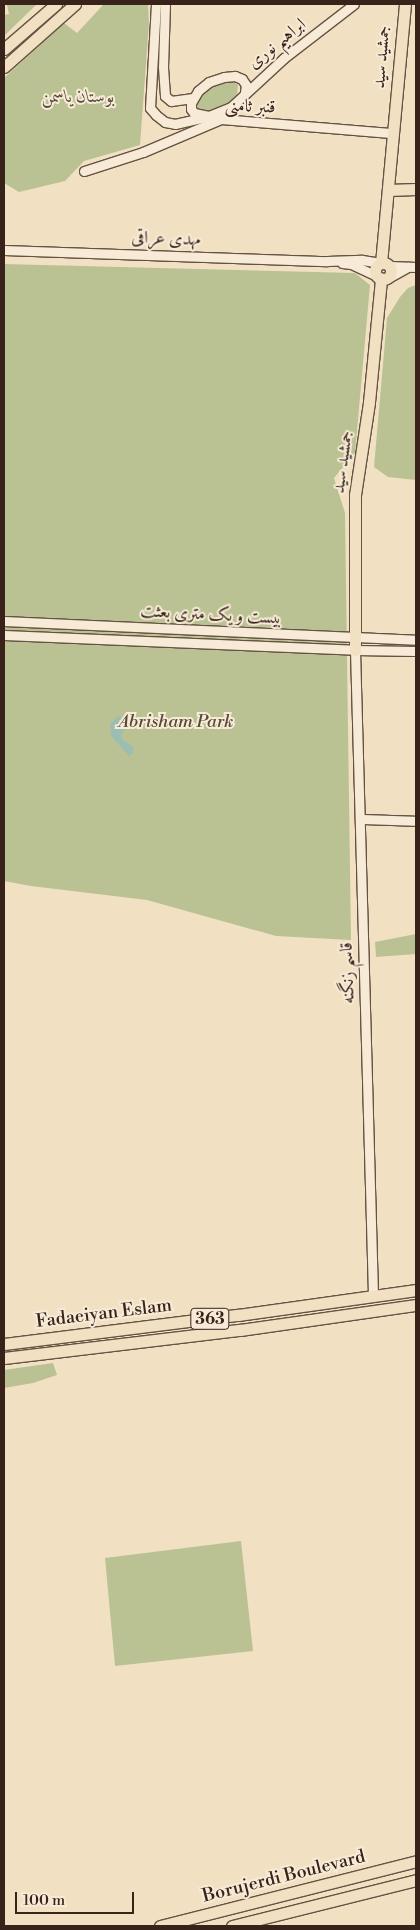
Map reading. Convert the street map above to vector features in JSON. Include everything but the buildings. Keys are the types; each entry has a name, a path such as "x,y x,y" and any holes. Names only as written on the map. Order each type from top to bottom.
{"main road":[{"path":"4,49 56,4"},
{"path":"4,67 75,4"},
{"name":"جمشید سید","path":"355,644 355,496 369,402 382,278 375,269 385,264 388,190 405,4"},
{"path":"388,190 416,189"},
{"name":"Fadaeiyan Eslam","path":"4,1344 238,1315 416,1290"},
{"name":"Fadaeiyan Eslam","path":"4,1358 240,1330 416,1305"},
{"name":"Borujerdi Boulevard","path":"160,1926 416,1861"},
{"name":"Borujerdi Boulevard","path":"232,1926 416,1880"}],"street":[{"name":"ابراهیم نوری","path":"156,4 150,108 165,122 175,124 208,116 231,107 245,92 284,58 354,4"},
{"path":"165,4 165,96 171,101 193,98"},
{"path":"208,116 194,113 191,102 209,82 235,76 242,79 246,85 245,92"},
{"name":"قنبر ثامنی","path":"84,171 143,152 221,119 393,133"},
{"name":"مهدی عراقی","path":"4,250 327,261"},
{"path":"327,261 362,260 412,267"},
{"path":"327,261 351,264 382,278 412,267"},
{"name":"بیست و یک متری بعثت","path":"4,621 355,644 416,651"},
{"name":"بیست و یک متری بعثت","path":"4,635 355,644 416,640"},
{"name":"قاسم زنگنه","path":"355,644 373,1296"},
{"path":"360,819 416,821"}],"green space":[{"path":"37,4 4,36 4,15 9,14 7,5"},
{"name":"بوستان یاسمن","path":"104,4 148,4 149,23 140,145 84,161 65,181 19,192 4,183 4,78 64,23 77,33"},
{"path":"231,80 238,85 237,94 234,98 223,107 207,112 197,110 195,106 196,99 202,92 215,83"},
{"name":"Abrisham Park","path":"4,264 355,273 370,285 355,453 334,478 345,513 351,940 276,936 147,900 4,881"},
{"path":"416,285 416,480 388,477 374,467 387,318 400,297 408,288"},
{"path":"416,934 416,954 376,957 375,942"},
{"path":"53,1363 57,1375 33,1383 4,1388 4,1370"},
{"path":"241,1541 253,1651 115,1666 105,1558"}],"water":[{"path":"118,716 128,721 128,726 121,735 122,739 133,747 133,753 129,756 111,736 110,725"}]}
